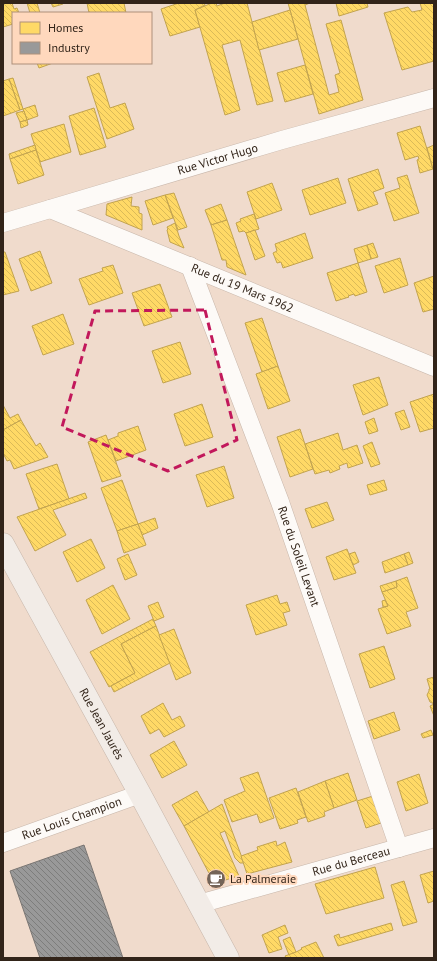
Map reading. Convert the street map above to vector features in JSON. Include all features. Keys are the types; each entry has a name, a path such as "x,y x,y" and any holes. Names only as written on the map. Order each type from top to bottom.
{"street":[{"name":"Rue Victor Hugo","path":"3,223 282,140 434,98"},
{"name":"Rue du 19 Mars 1962","path":"50,209 434,367"},
{"name":"Rue du Soleil Levant","path":"190,266 280,502 399,848"},
{"name":"Rue Jean Jaurès","path":"3,544 228,958"},
{"name":"Rue Louis Champion","path":"3,843 140,794"},
{"name":"Rue du Berceau","path":"198,904 434,838"}],"highlighted area":[{"path":"205,310 237,440 168,471 62,427 95,311"}],"building: Homes":[{"path":"3,3 12,3 14,9 17,8 19,12 12,12 12,24 3,27"},
{"path":"27,3 37,3 40,12 30,12"},
{"path":"51,3 62,3 63,4 53,7"},
{"path":"87,3 124,3 126,12 89,12"},
{"path":"179,3 204,3 205,5 195,10 200,27 170,36 161,9"},
{"path":"212,3 216,3 217,6 225,3 247,3 273,101 257,105 240,40 222,45 240,110 225,115 195,10"},
{"path":"288,3 310,3 305,5 329,95 339,92 335,75 340,73 326,24 341,20 363,100 319,114"},
{"path":"336,3 367,3 368,7 339,16"},
{"path":"420,3 434,3 434,61 402,70 384,13 408,7 412,12 422,10"},
{"path":"290,10 298,39 259,50 252,22"},
{"path":"37,64 50,64 39,68"},
{"path":"305,65 313,94 285,102 277,73"},
{"path":"99,73 110,108 125,103 134,129 107,139 87,77"},
{"path":"13,78 23,109 20,110 9,79"},
{"path":"9,79 20,110 3,116 3,81"},
{"path":"35,105 38,116 27,120 23,109"},
{"path":"94,108 106,147 80,155 69,116"},
{"path":"24,111 27,120 20,122 16,113"},
{"path":"27,120 28,125 21,128 20,122"},
{"path":"64,124 71,152 40,162 31,134"},
{"path":"420,126 433,169 420,173 417,160 419,159 418,156 405,160 397,133"},
{"path":"35,145 36,150 10,159 9,154"},
{"path":"434,145 434,168 433,169 427,148"},
{"path":"36,150 44,175 18,184 10,159"},
{"path":"378,169 384,188 373,192 378,204 358,211 348,179"},
{"path":"407,175 419,213 394,221 385,193 400,188 397,178"},
{"path":"338,178 346,203 310,215 302,190"},
{"path":"272,183 282,210 256,219 247,192"},
{"path":"174,193 187,227 178,230 165,195"},
{"path":"165,195 173,218 153,225 145,201"},
{"path":"132,197 131,206 139,207 139,213 142,214 142,230 106,215 107,204"},
{"path":"221,204 227,220 211,225 205,210"},
{"path":"254,214 259,229 246,233 244,231 239,232 236,223 241,221 240,219"},
{"path":"227,220 246,275 227,267 226,260 222,260 211,225"},
{"path":"175,223 184,248 170,242 167,227"},
{"path":"255,230 265,256 255,260 246,233"},
{"path":"305,233 313,258 283,268 281,262 277,263 273,253 277,251 275,244"},
{"path":"373,243 378,257 371,259 367,245"},
{"path":"367,245 371,259 358,263 354,249"},
{"path":"40,251 52,283 31,291 19,259"},
{"path":"3,252 5,252 19,291 3,295"},
{"path":"400,258 408,285 384,293 375,266"},
{"path":"358,263 367,292 355,296 354,294 336,301 327,273"},
{"path":"113,265 123,293 89,305 79,279 103,271 102,268"},
{"path":"434,276 434,309 423,312 414,283"},
{"path":"160,284 172,317 144,326 132,293"},
{"path":"63,314 74,344 43,355 32,326"},
{"path":"262,318 278,366 262,372 245,323"},
{"path":"180,342 191,374 163,383 152,351"},
{"path":"278,366 290,401 268,409 256,374"},
{"path":"379,377 388,405 363,415 353,385"},
{"path":"434,394 434,428 420,432 410,402"},
{"path":"202,404 213,437 185,446 174,414"},
{"path":"3,405 10,418 18,414 21,420 3,430"},
{"path":"404,410 410,427 401,430 395,413"},
{"path":"374,418 378,431 369,434 365,422"},
{"path":"21,420 36,446 40,443 48,457 14,469 10,460 7,461 3,453 3,430"},
{"path":"138,426 146,450 116,461 108,440 118,436 118,433"},
{"path":"300,429 313,469 290,477 277,437"},
{"path":"338,433 343,450 357,445 363,463 348,468 347,463 339,466 340,469 330,473 329,470 315,474 305,444"},
{"path":"106,435 121,476 102,482 88,442"},
{"path":"372,442 380,464 371,467 363,446"},
{"path":"57,464 69,499 39,509 26,474"},
{"path":"224,466 234,498 207,507 196,475"},
{"path":"122,480 138,524 117,531 101,488"},
{"path":"384,480 387,490 370,495 367,485"},
{"path":"85,493 87,498 53,510 66,535 35,551 17,517"},
{"path":"327,502 334,520 312,528 305,509"},
{"path":"155,518 158,528 142,535 138,524"},
{"path":"138,524 146,545 124,553 117,531"},
{"path":"91,539 105,568 77,582 63,552"},
{"path":"347,549 356,573 334,580 326,557"},
{"path":"355,552 359,562 353,565 349,554"},
{"path":"409,552 413,563 408,565 404,554"},
{"path":"128,554 137,575 125,580 117,559"},
{"path":"404,554 408,565 385,573 382,562"},
{"path":"407,577 418,608 406,612 411,626 387,634 378,609 388,606 382,592 397,587 396,581"},
{"path":"396,581 397,587 382,592 380,586"},
{"path":"113,585 130,619 102,634 86,600"},
{"path":"277,595 280,604 287,602 290,611 283,613 287,625 256,635 246,605"},
{"path":"385,600 388,606 383,607 382,601"},
{"path":"158,602 164,617 154,621 148,606"},
{"path":"153,619 156,626 121,644 135,673 109,687 90,652"},
{"path":"156,626 170,663 114,692 111,686 135,673 121,644"},
{"path":"174,629 191,673 176,680 159,635"},
{"path":"384,646 395,679 370,688 359,654"},
{"path":"434,677 434,704 430,702 427,695 430,689 427,679"},
{"path":"163,703 172,720 180,716 185,726 164,737 159,729 150,734 141,716"},
{"path":"434,704 434,716 430,706"},
{"path":"394,712 400,730 374,739 368,721"},
{"path":"431,730 433,735 423,738 421,734"},
{"path":"174,741 187,765 162,778 150,755"},
{"path":"258,772 274,818 260,823 257,814 232,822 224,800 245,791 240,778"},
{"path":"348,773 357,800 334,808 325,781"},
{"path":"419,774 428,803 406,811 397,782"},
{"path":"325,781 334,808 324,812 325,816 308,822 298,792"},
{"path":"296,788 306,817 297,820 298,823 280,829 269,798"},
{"path":"197,791 209,812 184,826 172,805"},
{"path":"373,796 381,823 366,828 357,801"},
{"path":"222,804 244,863 240,863 235,858 225,831 220,833 239,876 222,881 211,877 184,826"},
{"path":"276,841 277,846 285,842 292,862 247,874 241,856 258,850 257,847"},
{"path":"375,867 384,898 326,914 315,884"},
{"path":"434,871 434,901 428,903 420,875"},
{"path":"404,881 417,922 403,926 391,885"},
{"path":"391,923 393,930 338,946 334,936 339,934 340,938"},
{"path":"285,925 288,933 278,937 282,949 269,953 262,935"},
{"path":"290,937 296,952 289,955 283,940"},
{"path":"316,942 324,958 286,958 285,956 296,952 302,949 301,948"}],"building: Industry":[{"path":"84,845 123,958 40,958 10,871"}],"place":[{"name":"La Palmeraie","path":"216,879"}]}
